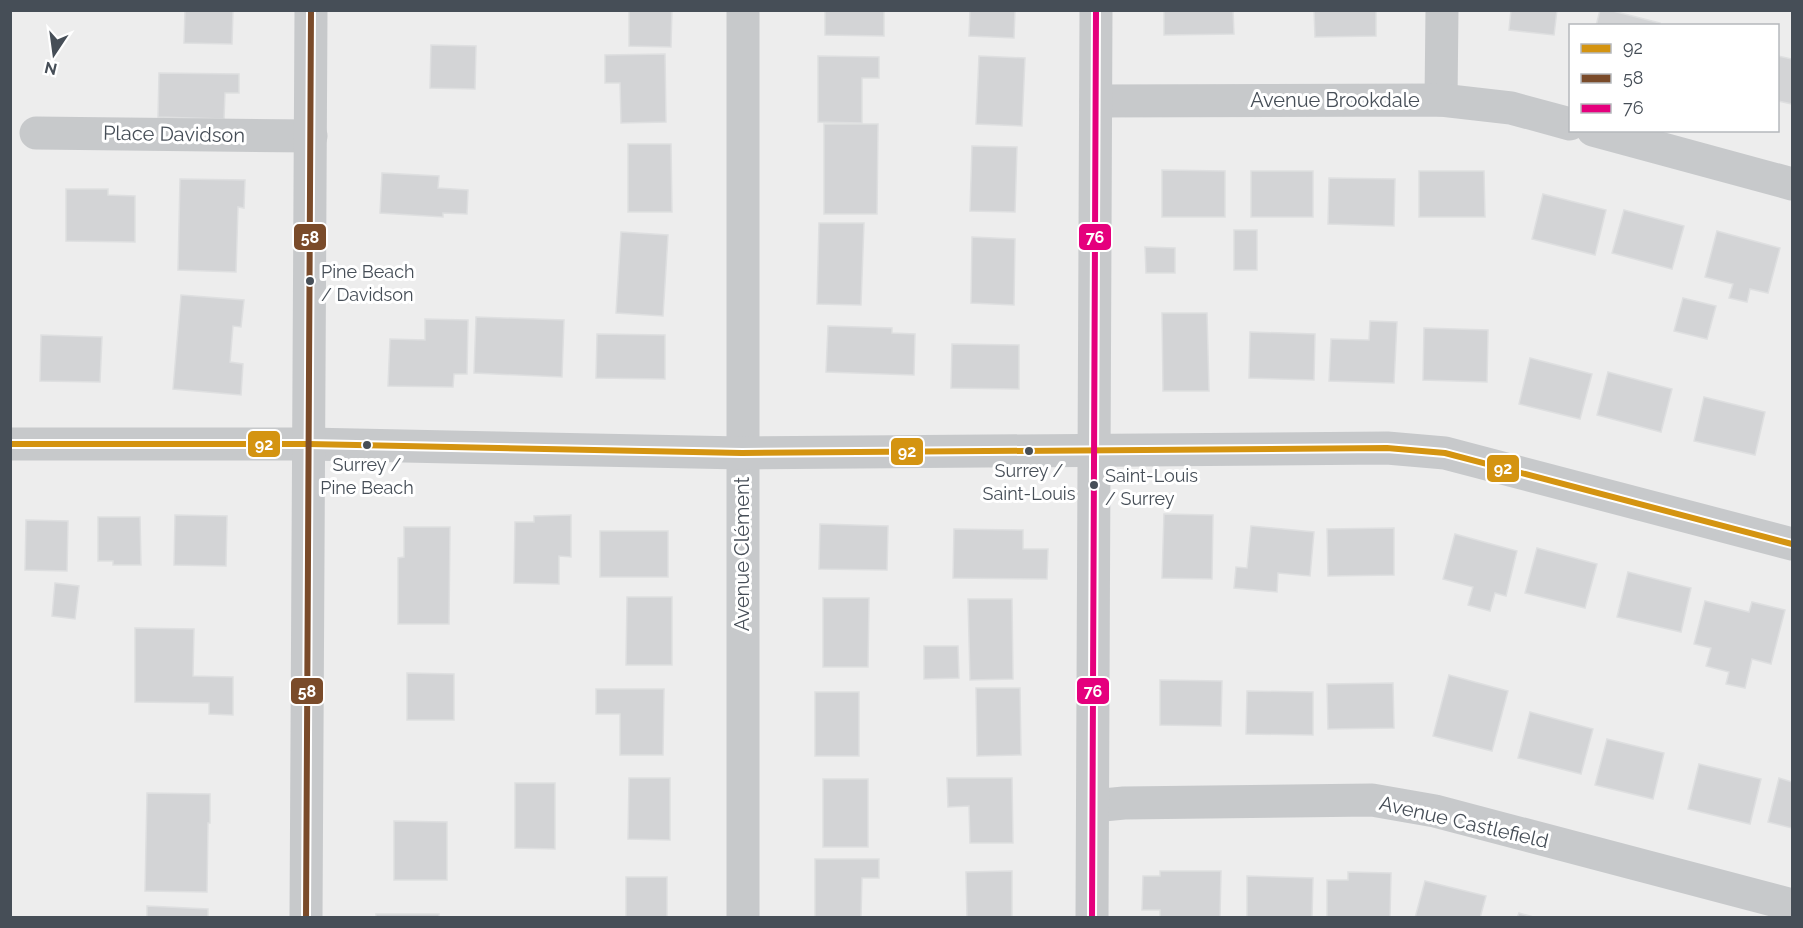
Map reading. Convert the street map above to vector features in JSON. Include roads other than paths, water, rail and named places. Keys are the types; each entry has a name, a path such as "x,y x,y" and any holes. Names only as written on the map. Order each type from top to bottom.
{"street":[{"path":"306,918 311,10"},
{"name":"Avenue Clément","path":"743,10 743,918"},
{"path":"1092,918 1096,10"},
{"path":"1441,100 1442,10"},
{"name":"Avenue Brookdale","path":"1096,101 1441,100 1511,108 1569,124"},
{"path":"1600,132 1792,184"},
{"name":"Place Davidson","path":"36,133 311,136"},
{"path":"10,444 309,444 742,453 1387,448 1445,453 1792,544"},
{"name":"Avenue Castlefield","path":"1093,806 1124,803 1372,800 1435,811 1792,905"}],"place":[{"name":"Pine Beach / Davidson","path":"310,281"},
{"name":"Surrey / Pine Beach","path":"367,445"},
{"name":"Surrey / Saint-Louis","path":"1029,451"},
{"name":"Saint-Louis / Surrey","path":"1094,485"}]}
